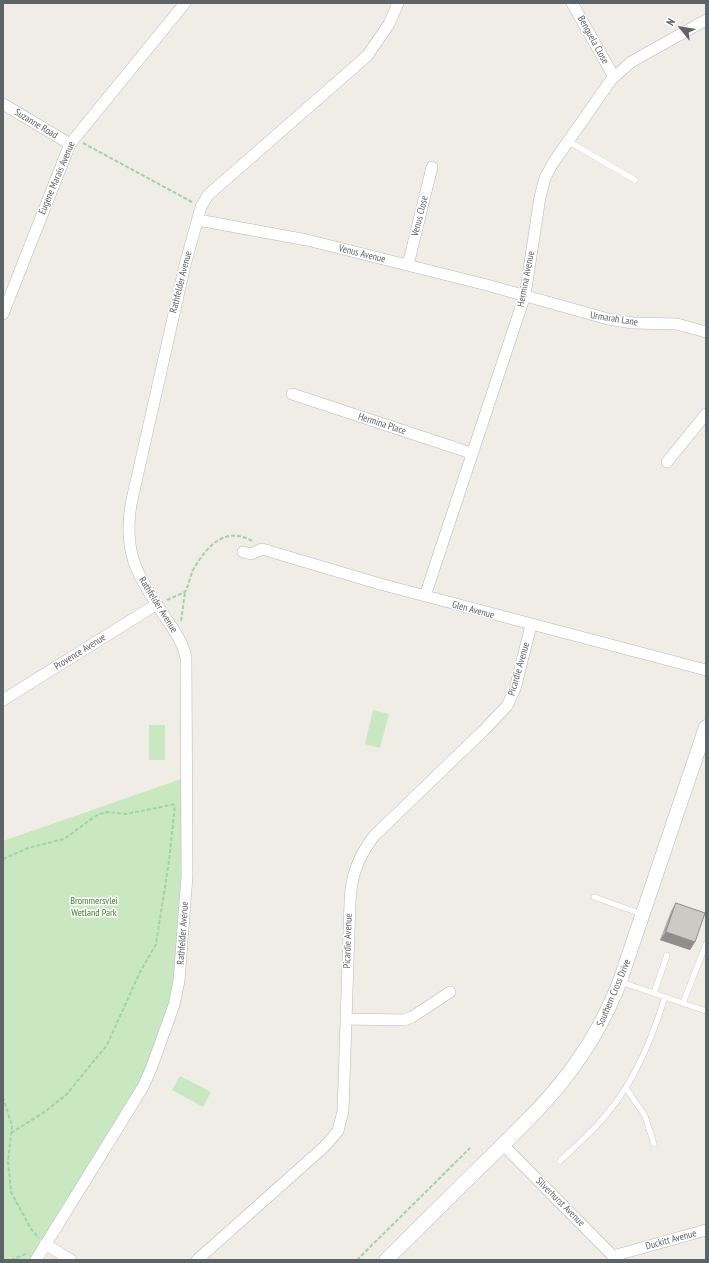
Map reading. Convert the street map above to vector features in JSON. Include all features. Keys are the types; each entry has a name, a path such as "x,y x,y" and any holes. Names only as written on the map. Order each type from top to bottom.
{"street":[{"name":"Eugene Marais Avenue","path":"3,314 72,141 184,3"},
{"name":"Rathfelder Avenue","path":"36,1260 143,1087 151,1069 177,994 182,960 186,882 186,658 177,635 157,604 132,558 129,539 129,517 174,311 198,220 202,208 213,190 367,56 389,24 398,3"},
{"name":"Benguela Close","path":"572,3 614,77"},
{"name":"Hermina Avenue","path":"425,596 524,295 540,196 545,178 568,141 614,77 631,62 706,20"},
{"name":"Suzanne Road","path":"3,104 72,141"},
{"name":"Venus Close","path":"408,265 432,166"},
{"name":"Venus Avenue","path":"198,220 307,240 524,295"},
{"name":"Urmarah Lane","path":"524,295 585,314 608,319 633,323 677,324 706,332"},
{"name":"Hermina Place","path":"292,394 471,453"},
{"path":"667,462 706,414"},
{"name":"Glen Avenue","path":"243,552 252,554 260,549 531,626 600,641 706,670"},
{"name":"Provence Avenue","path":"3,700 157,604"},
{"name":"Picardie Avenue","path":"197,1260 336,1135 341,1123 343,1111 350,895 356,864 374,836 507,706 516,689 531,626"},
{"name":"Southern Cross Drive","path":"386,1260 553,1094 579,1061 598,1031 620,981 706,726"},
{"path":"346,1019 404,1020 412,1017 450,992"},
{"name":"Silverhurst Avenue","path":"503,1145 613,1258"},
{"name":"Duckitt Avenue","path":"613,1258 706,1230"},
{"path":"45,1244 71,1260"}],"lane":[{"path":"568,141 635,180"},
{"path":"594,897 643,914"},
{"path":"683,1002 706,944"},
{"path":"654,992 667,955"},
{"path":"620,981 706,1011"},
{"path":"560,1161 606,1115 626,1088 646,1047 665,997"},
{"path":"626,1088 645,1116 654,1144"}],"path":[{"path":"72,141 202,208"},
{"path":"177,635 185,592 193,570 208,548 221,538 235,535 246,537 255,542 260,549"},
{"path":"157,604 185,592"},
{"path":"3,859 28,848 64,839 97,815 107,812 126,814 187,801"},
{"path":"11,1133 46,1111 66,1095 107,1045 139,974 156,944 176,804"},
{"path":"3,1097 12,1126 8,1162 11,1192 31,1229 45,1244"},
{"path":"357,1260 470,1148"}],"green space":[{"path":"373,710 389,714 380,748 365,744"},
{"path":"149,725 165,725 165,760 149,760"},
{"name":"Brommersvlei Wetland Park","path":"187,777 181,960 151,1069 36,1260 3,1260 3,841"},
{"path":"180,1076 211,1092 203,1107 172,1090"}],"building":[{"path":"676,903 705,913 695,942 666,932"}]}
